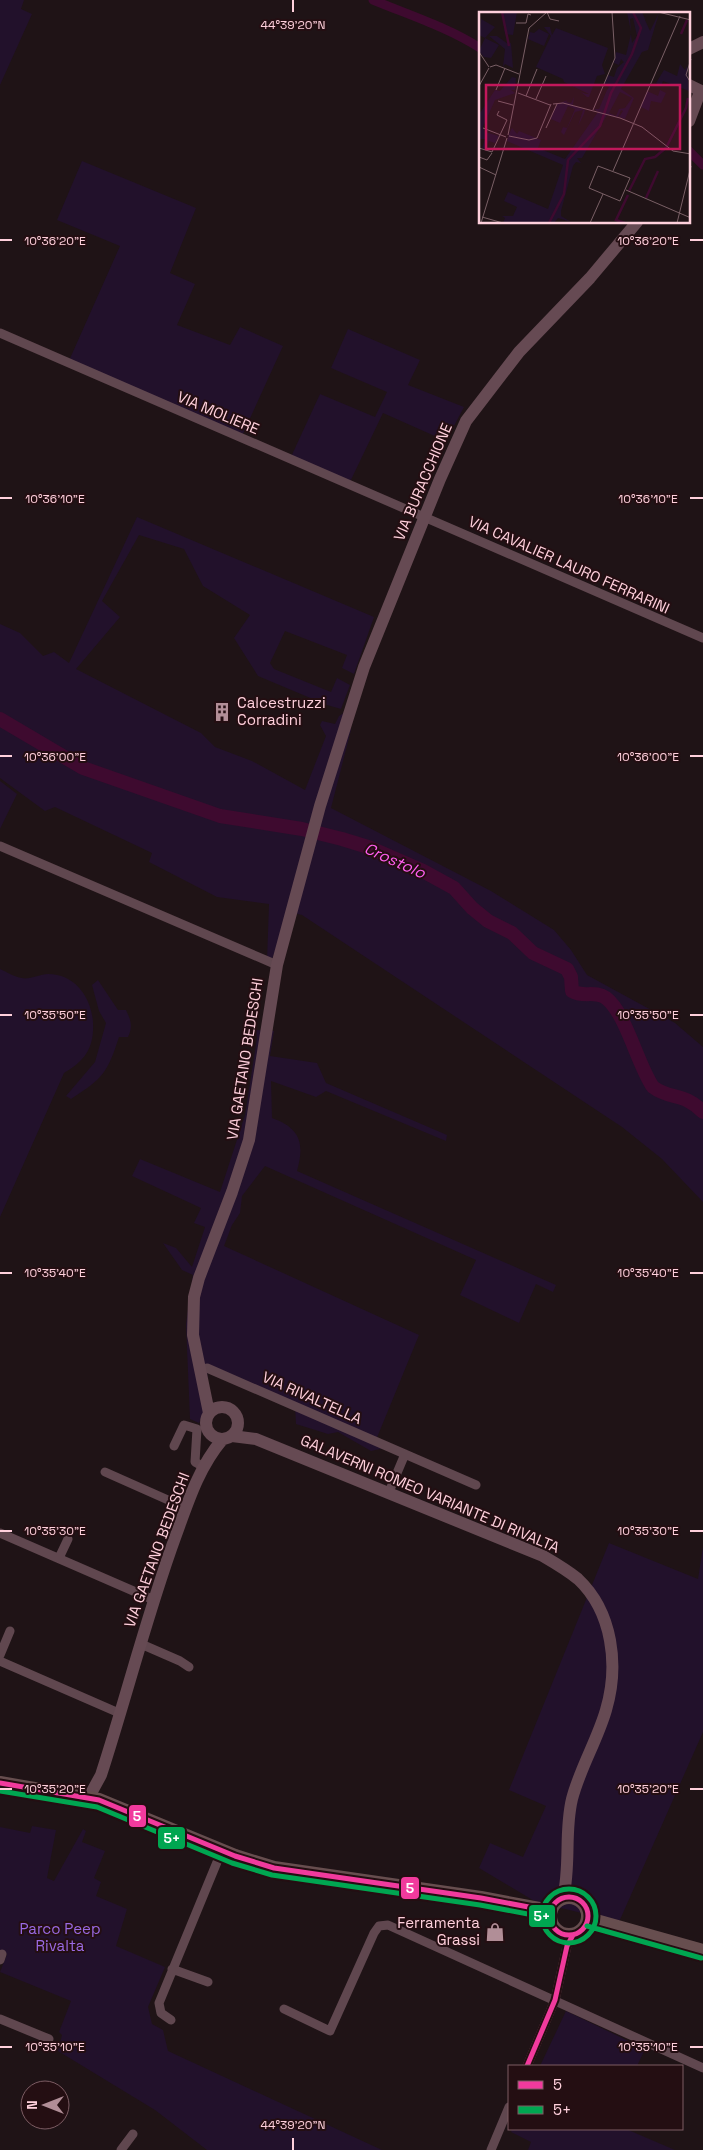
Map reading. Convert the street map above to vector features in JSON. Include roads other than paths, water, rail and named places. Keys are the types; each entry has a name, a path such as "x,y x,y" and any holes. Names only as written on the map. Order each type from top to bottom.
{"main road":[{"path":"690,48 703,42"},
{"path":"690,116 697,89"},
{"name":"VIA BURACCHIONE","path":"322,803 364,667 456,440 480,401 519,352 590,278 635,224"},
{"name":"VIA GAETANO BEDESCHI","path":"209,1413 204,1372 193,1335 194,1297 203,1264 232,1192 249,1140 276,965 322,803"},
{"name":"VIA GAETANO BEDESCHI","path":"204,1372 225,1408"},
{"path":"225,1408 234,1412 238,1422 236,1431 227,1438 203,1431 209,1413 214,1409 225,1408"},
{"name":"GALAVERNI ROMEO VARIANTE DI RIVALTA","path":"238,1422 256,1440"},
{"name":"VIA GAETANO BEDESCHI","path":"203,1431 205,1465"},
{"name":"VIA GAETANO BEDESCHI","path":"89,1797 101,1775 154,1600 186,1508 205,1465 227,1438"},
{"name":"GALAVERNI ROMEO VARIANTE DI RIVALTA","path":"227,1438 256,1440 389,1492 543,1556 579,1580 602,1614 613,1656 610,1695 606,1712 572,1799 567,1844 569,1897"},
{"path":"0,1783 89,1797 259,1864 287,1871 481,1898 550,1911"},
{"path":"569,1897 586,1906 589,1919 583,1930 568,1939 558,1932 551,1923 550,1911 557,1901 569,1897"},
{"path":"589,1919 703,1951"}],"street":[{"name":"VIA MOLIERE","path":"0,333 425,517"},
{"name":"VIA CAVALIER LAURO FERRARINI","path":"425,517 703,638"},
{"path":"0,846 276,965"},
{"name":"VIA RIVALTELLA","path":"204,1372 476,1485"},
{"path":"174,1446 184,1425 203,1431"},
{"path":"389,1492 405,1454"},
{"path":"105,1472 186,1508"},
{"path":"0,1533 154,1600"},
{"path":"59,1558 68,1539"},
{"path":"0,1655 10,1631"},
{"name":"VIA GAETANO BEDESCHI","path":"141,1644 180,1661 189,1667"},
{"path":"0,1661 120,1713"},
{"path":"171,2020 161,2013 158,2007 222,1850"},
{"path":"284,2009 330,2031 374,1932 379,1926 385,1924 703,2068"},
{"path":"527,2065 556,2000 568,1939"},
{"path":"172,1969 208,1982"},
{"path":"0,2019 50,2039"},
{"path":"491,2150 508,2109"},
{"path":"121,2150 133,2134"}],"waterway":[{"path":"373,0 441,28 479,47"},
{"path":"690,152 703,165"},
{"name":"Crostolo","path":"0,719 83,768 220,816 302,829 368,847 423,871 454,888 472,908 488,921 512,933 533,953 567,969 571,977 572,991 606,998 620,1015 647,1078 653,1087 665,1094 690,1101 703,1112"}],"place":[{"name":"Calcestruzzi Corradini","path":"222,712"},
{"name":"Ferramenta Grassi","path":"495,1932"}],"park label":[{"name":"Parco Peep Rivalta","path":"60,1938"}]}
